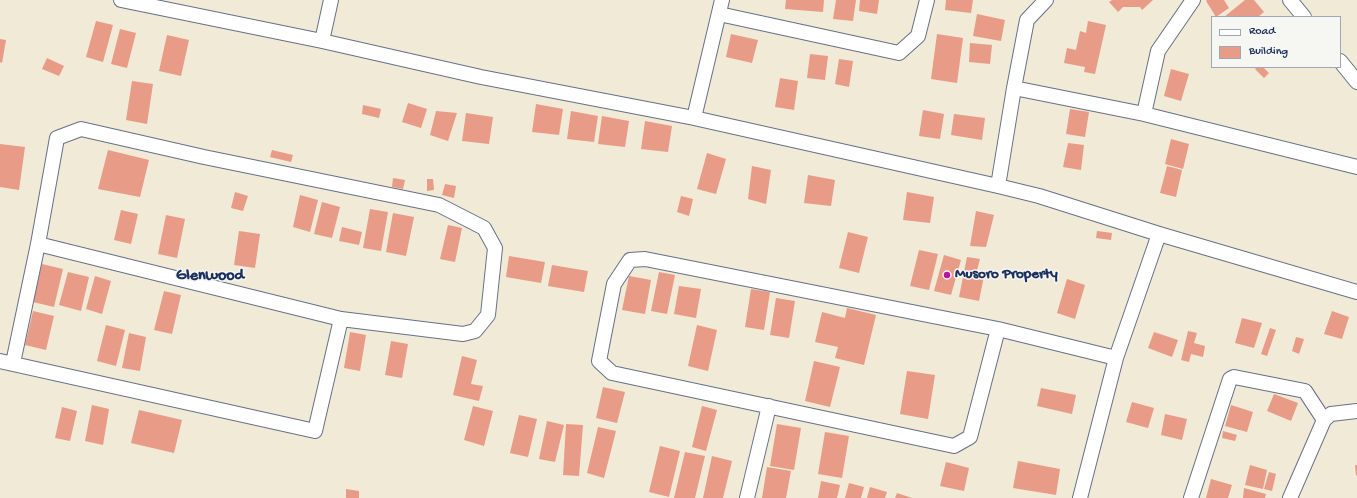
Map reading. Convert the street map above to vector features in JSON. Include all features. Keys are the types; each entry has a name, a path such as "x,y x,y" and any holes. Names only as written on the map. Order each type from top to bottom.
{"street":[{"path":"121,0 322,41 481,77 694,118 998,186 1039,196 1159,234 1357,292"},
{"path":"322,41 331,0"},
{"path":"694,118 722,0"},
{"path":"718,14 899,53 918,36 927,0"},
{"path":"998,186 1027,20 1046,0"},
{"path":"1144,114 1158,50 1193,0"},
{"path":"1290,0 1303,16"},
{"path":"1341,62 1357,82"},
{"path":"1014,88 1144,114 1357,167"},
{"path":"38,244 341,319 464,334 476,331 488,315 495,248 484,228 439,205 204,157 81,129 57,138 38,244 7,362 315,431 341,319"},
{"path":"1080,498 1116,358 1159,234"},
{"path":"998,329 970,437 954,446 612,373 599,361 614,284 630,260 645,259 998,329 1116,358"},
{"path":"1192,498 1230,379 1234,377 1305,391 1324,420"},
{"path":"747,498 770,406"},
{"path":"1290,498 1324,420 1331,414 1357,411"}],"building":[{"path":"786,0 824,0 823,12 785,9"},
{"path":"836,0 856,0 853,21 833,19"},
{"path":"860,0 879,0 877,14 859,11"},
{"path":"946,0 973,0 971,13 945,10"},
{"path":"1112,0 1153,0 1142,10 1140,7 1123,7 1118,12 1109,2"},
{"path":"1224,0 1229,8 1215,16 1206,1"},
{"path":"1245,0 1254,0 1264,12 1259,16 1225,16"},
{"path":"977,14 1005,20 1001,41 973,36"},
{"path":"96,21 113,25 103,62 86,57"},
{"path":"1088,21 1106,25 1095,74 1084,72 1085,67 1064,63 1067,48 1076,50 1080,31 1086,33"},
{"path":"120,29 136,33 127,68 111,64"},
{"path":"731,34 758,40 752,63 726,57"},
{"path":"937,34 963,38 957,83 931,79"},
{"path":"167,35 189,40 181,76 159,71"},
{"path":"0,39 6,40 2,63 0,62"},
{"path":"970,43 992,45 990,64 969,62"},
{"path":"810,54 828,56 825,80 807,78"},
{"path":"47,58 64,66 59,76 42,69"},
{"path":"839,59 853,61 849,87 835,84"},
{"path":"1264,68 1269,73 1264,78 1255,69"},
{"path":"1171,69 1189,74 1181,101 1164,96"},
{"path":"780,78 798,81 794,110 775,107"},
{"path":"132,81 153,84 147,124 126,120"},
{"path":"408,103 427,109 421,128 402,122"},
{"path":"536,104 563,109 559,135 532,132"},
{"path":"363,105 381,109 379,118 362,114"},
{"path":"1070,109 1089,112 1085,137 1066,134"},
{"path":"923,110 944,114 940,139 919,136"},
{"path":"436,111 457,113 448,141 430,135"},
{"path":"571,111 598,116 594,142 567,139"},
{"path":"466,113 493,117 489,144 462,141"},
{"path":"954,114 985,118 982,140 951,135"},
{"path":"602,116 629,121 625,147 598,144"},
{"path":"645,121 672,126 668,152 641,149"},
{"path":"1171,139 1189,144 1183,169 1165,164"},
{"path":"1068,143 1084,145 1081,170 1063,167"},
{"path":"0,144 25,147 19,190 0,187"},
{"path":"108,150 149,160 140,197 98,189"},
{"path":"272,150 293,155 291,162 270,157"},
{"path":"707,153 726,159 716,194 697,189"},
{"path":"752,166 771,170 766,204 748,199"},
{"path":"1167,166 1182,170 1176,197 1160,193"},
{"path":"808,175 835,180 831,206 804,203"},
{"path":"393,178 405,180 403,189 392,187"},
{"path":"427,179 433,179 434,190 427,191"},
{"path":"445,184 456,186 454,198 442,195"},
{"path":"235,192 248,196 243,211 231,208"},
{"path":"907,192 934,197 930,223 903,220"},
{"path":"300,195 318,200 310,232 293,227"},
{"path":"681,196 693,199 689,216 677,212"},
{"path":"322,202 340,207 332,238 314,234"},
{"path":"370,209 388,212 381,251 363,248"},
{"path":"121,210 138,214 131,244 114,240"},
{"path":"976,211 994,215 986,247 970,246"},
{"path":"393,213 414,217 406,256 386,252"},
{"path":"166,215 185,219 177,258 158,254"},
{"path":"448,225 462,228 455,262 440,259"},
{"path":"342,227 362,232 359,245 339,241"},
{"path":"239,231 260,234 255,268 234,265"},
{"path":"1097,231 1112,233 1111,240 1096,238"},
{"path":"848,232 868,237 859,273 839,268"},
{"path":"919,250 938,254 929,290 910,286"},
{"name":"Musoro Property","path":"944,255 961,260 951,295 934,291"},
{"path":"509,256 545,262 541,283 506,277"},
{"path":"967,257 980,259 976,274 984,276 979,301 959,297"},
{"path":"42,264 63,269 54,307 33,302"},
{"path":"552,265 588,271 584,292 548,286"},
{"path":"68,272 89,277 81,311 59,305"},
{"path":"659,272 675,275 667,314 651,311"},
{"path":"95,276 111,281 102,314 86,309"},
{"path":"629,276 651,280 645,314 622,310"},
{"path":"1067,279 1085,285 1075,319 1057,313"},
{"path":"679,286 701,289 696,318 674,314"},
{"path":"751,289 770,292 764,330 745,327"},
{"path":"164,291 181,295 172,334 154,330"},
{"path":"776,298 795,301 789,338 770,335"},
{"path":"847,308 876,315 864,365 835,358 838,347 815,342 822,312 845,318"},
{"path":"33,311 54,316 46,350 25,345"},
{"path":"1332,311 1349,317 1342,339 1324,334"},
{"path":"1242,318 1262,323 1254,348 1235,343"},
{"path":"106,325 125,330 116,366 97,361"},
{"path":"697,325 717,330 708,371 688,366"},
{"path":"1270,328 1276,330 1267,356 1261,354"},
{"path":"1188,331 1197,333 1194,343 1205,346 1203,357 1191,354 1189,362 1181,360"},
{"path":"350,332 366,335 360,371 344,368"},
{"path":"1154,332 1178,340 1172,357 1148,348"},
{"path":"129,333 146,337 140,371 122,368"},
{"path":"1296,337 1304,339 1299,354 1292,351"},
{"path":"391,341 408,344 402,378 385,375"},
{"path":"462,356 477,360 471,384 483,386 479,401 453,395"},
{"path":"814,361 840,367 830,407 805,401"},
{"path":"907,371 935,375 928,419 900,414"},
{"path":"603,387 625,392 617,423 596,418"},
{"path":"1041,388 1076,395 1072,414 1037,406"},
{"path":"1274,394 1298,403 1291,421 1267,411"},
{"path":"1132,402 1154,408 1148,428 1126,422"},
{"path":"92,405 109,409 103,445 85,441"},
{"path":"1231,405 1253,412 1247,432 1225,426"},
{"path":"473,406 493,411 484,446 464,440"},
{"path":"702,406 717,410 706,451 692,447"},
{"path":"62,407 77,411 70,441 55,438"},
{"path":"139,410 182,420 174,453 131,443"},
{"path":"1165,414 1187,419 1182,440 1161,435"},
{"path":"519,415 537,419 528,457 510,453"},
{"path":"547,421 564,425 555,462 539,459"},
{"path":"566,424 583,425 579,476 563,475"},
{"path":"777,424 801,428 794,470 770,466"},
{"path":"598,427 616,431 604,478 587,473"},
{"path":"1223,431 1237,435 1235,441 1222,438"},
{"path":"825,432 849,436 842,478 818,474"},
{"path":"660,446 680,451 669,497 649,492"},
{"path":"685,452 705,456 695,498 674,498"},
{"path":"712,456 732,461 723,498 703,498"},
{"path":"1018,461 1060,469 1056,495 1013,488"},
{"path":"946,462 969,468 964,491 940,486"},
{"path":"1250,465 1267,470 1263,489 1245,485"},
{"path":"1355,465 1357,465 1356,476"},
{"path":"767,467 791,471 786,498 762,498"},
{"path":"1269,472 1276,474 1272,491 1264,489"},
{"path":"1211,479 1232,485 1228,498 1206,498"},
{"path":"821,481 840,485 837,498 818,498"},
{"path":"849,483 864,487 861,498 845,498"},
{"path":"870,487 887,492 885,498 867,498"},
{"path":"1244,488 1266,494 1265,498 1243,498"},
{"path":"346,489 359,491 359,498 346,498"},
{"path":"897,493 912,498 895,498"}],"place":[{"name":"Musoro Property","path":"947,275"}],"district":[{"name":"Glenwood","path":"210,277"}]}
